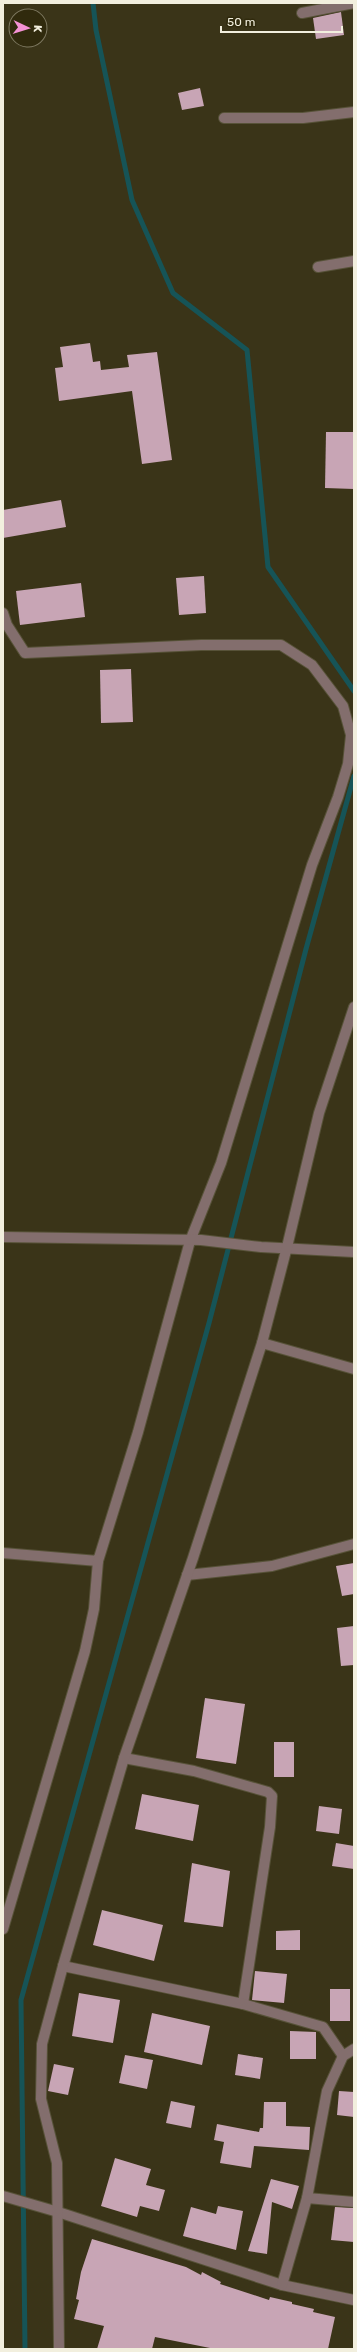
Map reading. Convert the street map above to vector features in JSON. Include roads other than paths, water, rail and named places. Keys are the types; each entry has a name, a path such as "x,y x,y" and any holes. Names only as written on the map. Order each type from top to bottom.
{"street":[{"path":"302,13 354,3"},
{"path":"224,118 303,118 354,112"},
{"path":"318,267 354,261"},
{"path":"3,613 7,625 25,653 201,645 281,645 312,666 342,706 351,735 348,764 338,797 312,865 221,1163 190,1241 138,1432 98,1561 94,1609 85,1651 3,1929"},
{"path":"59,2349 57,2163 41,2099 42,2044 62,1966 124,1758 188,1574 262,1343 319,1113 354,1007"},
{"path":"3,1237 201,1240 261,1247 287,1247 354,1252"},
{"path":"262,1343 354,1369"},
{"path":"188,1574 272,1566 354,1544"},
{"path":"3,1553 98,1561"},
{"path":"124,1758 194,1771 268,1792 272,1796 269,1834 243,2004"},
{"path":"62,1966 243,2004 322,2026 343,2056"},
{"path":"282,2285 307,2198 327,2091 343,2056 354,2048"},
{"path":"3,2196 44,2207 282,2285 354,2300"},
{"path":"307,2198 354,2202"}],"waterway":[{"path":"93,3 96,30 132,200 173,293 247,350 268,567 354,691"},
{"path":"25,2349 21,2000 209,1323 306,949 354,776"}]}
